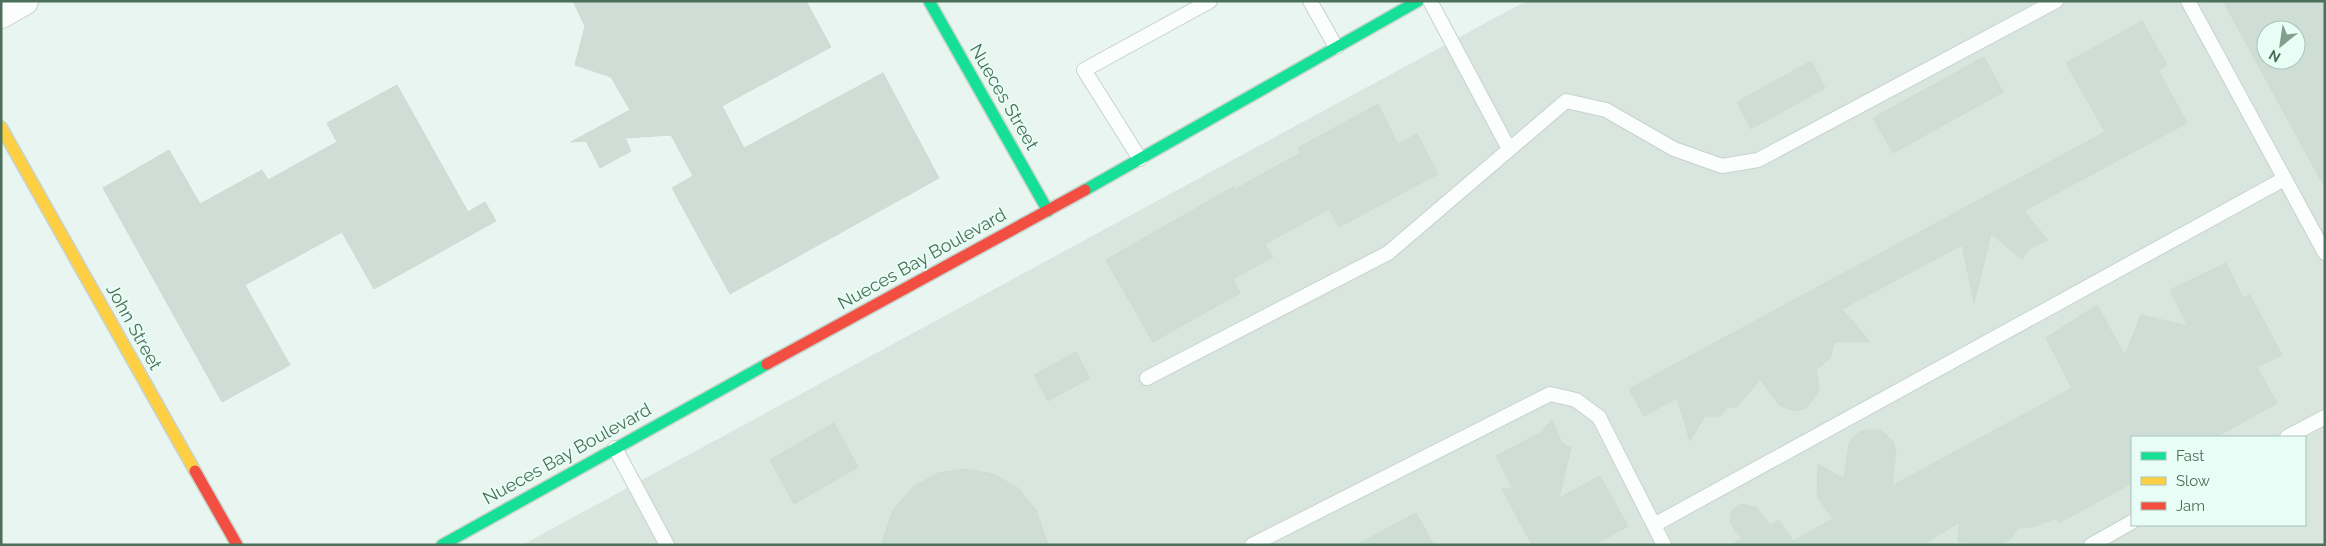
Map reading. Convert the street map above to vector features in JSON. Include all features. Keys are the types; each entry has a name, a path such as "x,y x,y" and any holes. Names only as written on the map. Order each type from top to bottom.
{"street":[{"path":"1,14 24,1"},
{"name":"Nueces Street","path":"929,1 1048,211"},
{"name":"Nueces Bay Boulevard","path":"442,545 1048,211 1418,1"},
{"name":"John Street","path":"1,126 237,545"}],"lane":[{"path":"1140,159 1084,70 1210,1"},
{"path":"1310,1 1336,47"},
{"path":"1430,1 1509,149"},
{"path":"1147,378 1388,253 1566,101 1606,110 1674,149 1722,166 1758,160 2056,1"},
{"path":"2188,1 2325,253"},
{"path":"1654,526 2284,179"},
{"path":"1252,545 1550,394 1576,400 1599,417 1664,545"},
{"path":"2289,436 2325,417"},
{"path":"615,448 667,545"},
{"path":"2091,545 2131,523"}],"shaded area":[{"path":"1526,1 2325,1 2325,545 522,545"}],"building":[{"path":"573,1 806,1 831,47 722,106 744,148 883,73 939,178 730,294 672,188 693,176 671,135 625,138 631,151 600,168 586,141 571,142 630,110 611,77 575,65 585,26"},
{"path":"2223,1 2325,1 2325,188 2261,70 2306,70 2306,20 2256,20 2256,62"},
{"path":"2142,21 2167,65 2158,70 2187,123 2024,211 2048,240 2030,248 2022,259 1991,234 1974,303 1962,245 1842,309 1870,342 1834,342 1830,358 1816,370 1819,386 1817,395 1806,408 1794,411 1779,405 1760,379 1737,407 1727,407 1721,416 1705,416 1690,441 1677,398 1644,416 1629,389 2105,132 2066,63"},
{"path":"1984,57 2003,92 1893,153 1873,118"},
{"path":"1811,61 1825,88 1751,129 1737,102"},
{"path":"397,85 468,212 485,202 496,221 374,289 342,232 245,285 290,365 222,402 103,188 169,150 200,204 262,170 268,180 337,142 327,123"},
{"path":"1378,104 1398,144 1417,134 1438,174 1339,227 1329,209 1265,244 1273,257 1233,279 1240,293 1153,342 1106,260 1233,187 1234,190 1300,153 1298,148"},
{"path":"2226,263 2243,298 2250,295 2282,355 2257,367 2277,403 2218,436 2131,436 2131,484 2059,523 2056,518 2033,527 2018,528 2012,538 2003,543 1958,542 1960,522 1922,545 1731,545 1742,539 1734,530 1730,520 1732,510 1741,504 1756,507 1770,525 1779,520 1793,541 1833,519 1817,496 1818,464 1844,479 1849,445 1853,437 1860,432 1880,430 1893,441 1896,450 1892,486 2072,388 2046,338 2097,305 2125,356 2141,315 2188,326 2170,290"},
{"path":"1076,352 1090,378 1048,401 1034,375"},
{"path":"1552,420 1562,443 1571,448 1559,498 1600,476 1628,526 1594,545 1532,545 1502,489 1513,488 1496,456 1540,433"},
{"path":"834,423 858,467 794,504 770,460"},
{"path":"965,469 993,474 1018,488 1036,510 1048,545 881,545 893,510 913,487 938,473"},
{"path":"1416,513 1434,545 1356,545"}],"traffic: fast":[{"path":"929,1 1048,211"},
{"path":"1085,190 1418,1"},
{"path":"442,545 767,364"}],"traffic: slow":[{"path":"1,127 195,471"}],"traffic: jam":[{"path":"767,364 1085,190"},
{"path":"195,471 237,545"}]}
